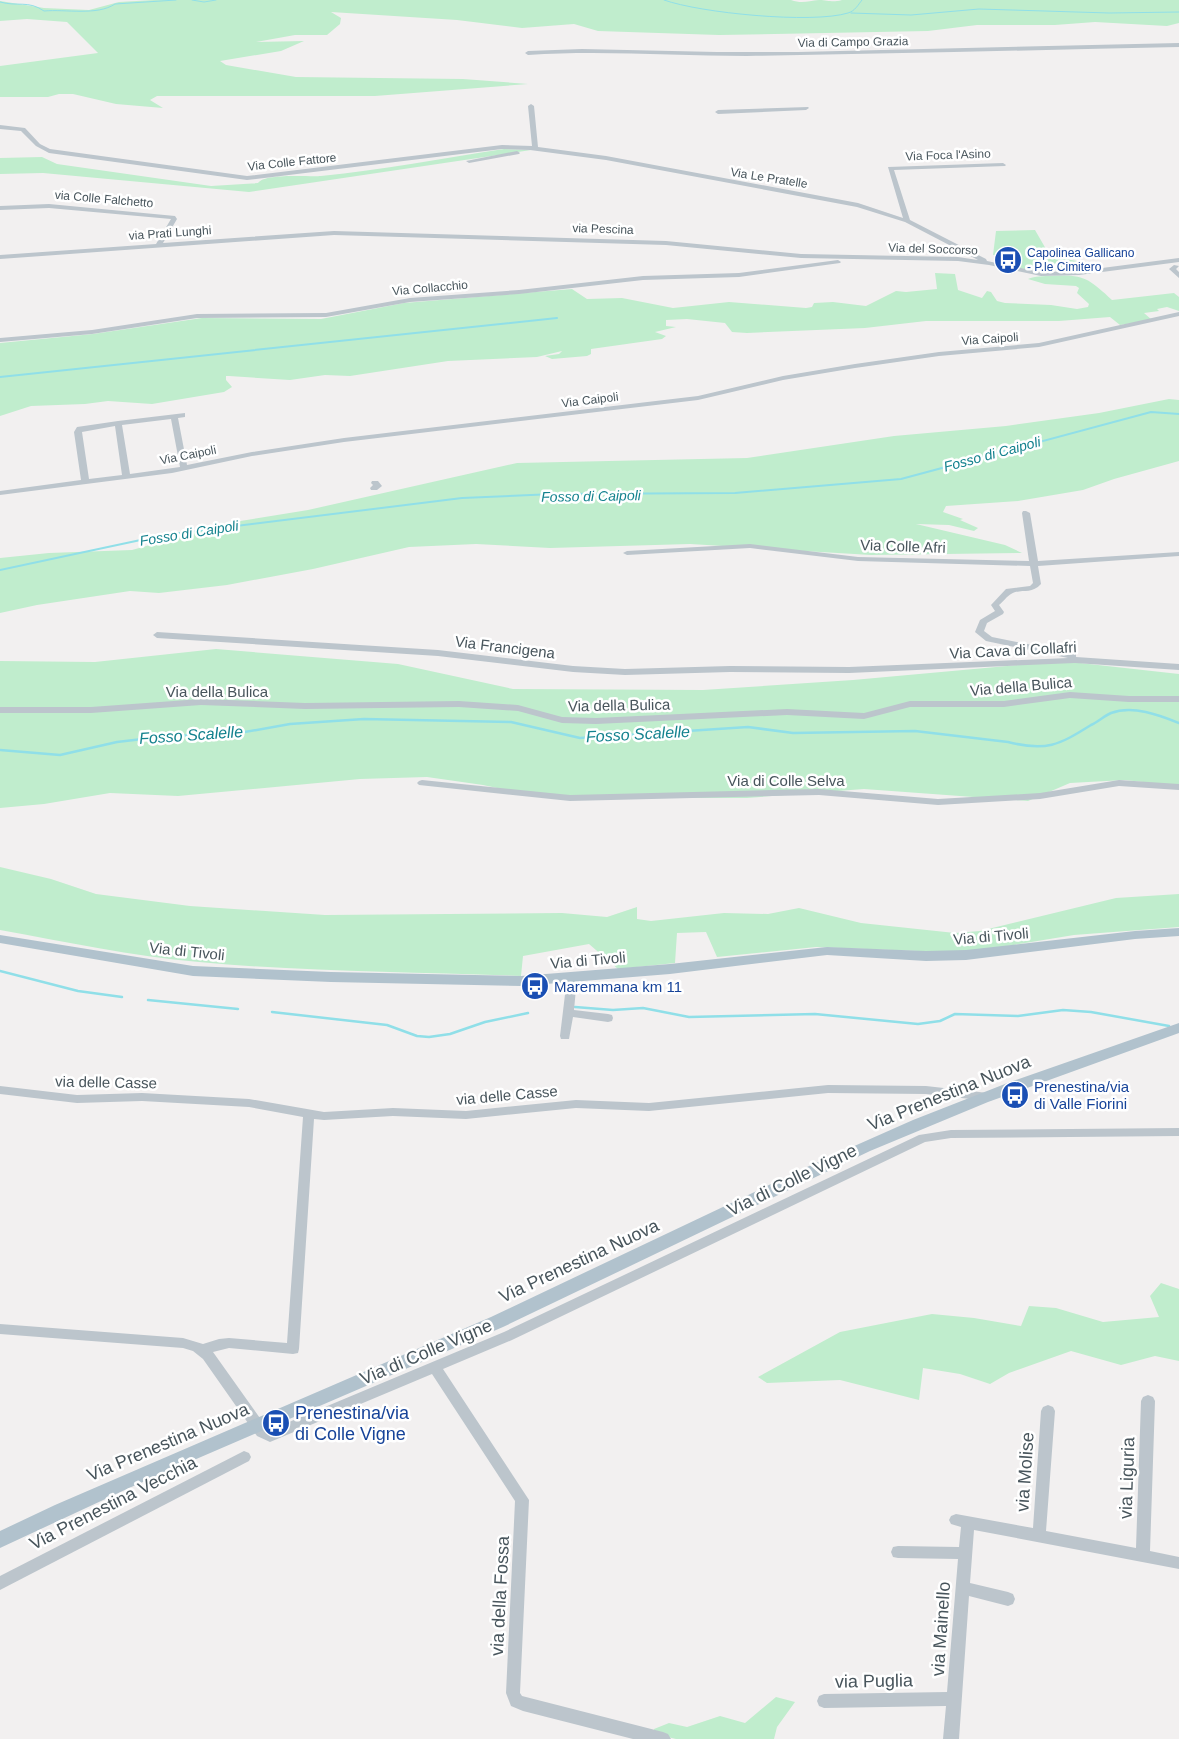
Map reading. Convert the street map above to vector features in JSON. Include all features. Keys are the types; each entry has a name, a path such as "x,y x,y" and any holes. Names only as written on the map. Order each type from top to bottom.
{"main road":[{"name":"Via di Tivoli","path":"0,939 193,971 331,977 503,981 572,978 685,968 819,952 958,956 1016,951 1135,935 1179,932"},
{"name":"Via Prenestina Nuova","path":"0,1540 88,1498 496,1323 828,1165 988,1096 1179,1028"}],"street":[{"name":"Via di Campo Grazia","path":"528,54 638,50 735,54 823,53 1179,45"},
{"path":"531,106 535,149"},
{"path":"718,112 806,108"},
{"name":"Via Colle Fattore","path":"0,127 22,128 42,148 49,151 245,178 502,147 535,149"},
{"name":"Via Le Pratelle","path":"535,149 606,158 872,208 907,221 989,263"},
{"path":"469,161 515,153 556,153"},
{"name":"Via Foca l'Asino","path":"907,221 890,168 1004,165"},
{"name":"via Colle Falchetto","path":"0,208 47,206 173,217 174,219 158,245"},
{"name":"via Prati Lunghi","path":"0,257 341,233"},
{"name":"via Pescina","path":"341,233 676,243 780,254 864,258"},
{"name":"Via del Soccorso","path":"864,258 951,258 989,263 1038,274 1076,273 1178,264"},
{"name":"Via Collacchio","path":"0,340 92,332 192,316 326,315 410,300 525,291 643,278 736,276 864,258"},
{"path":"1178,264 1172,269 1179,276"},
{"name":"Via Caipoli","path":"0,493 184,468 252,454 344,440 698,398 778,379 855,366 934,355 1038,345 1179,314"},
{"path":"84,481 78,432 81,428 118,423 178,416 184,468"},
{"path":"118,423 126,476"},
{"path":"1026,513 1032,564 1036,574 1036,586 1007,592 995,605 1000,612 983,622 979,632 989,639 1085,660"},
{"name":"Via Colle Afri","path":"627,553 750,546 858,559 1032,564 1179,554"},
{"name":"Via Francigena","path":"158,635 446,654 602,671 849,670"},
{"name":"Via Cava di Collafri","path":"849,670 1085,660 1179,667"},
{"name":"Via della Bulica","path":"0,710 91,710 201,702 305,706 456,704 518,708 562,720 590,721 780,712 868,715 910,704 1004,704 1070,695 1129,699 1179,699"},
{"name":"Via di Colle Selva","path":"422,783 570,798 824,792 938,802 1047,795 1123,783 1179,787"},
{"path":"566,1036 572,978"},
{"path":"568,1013 608,1018"},
{"name":"via delle Casse","path":"0,1090 77,1099 149,1097 249,1103 309,1114 337,1116 393,1112 466,1115 576,1104 644,1107 828,1089 926,1090 988,1096"},
{"path":"0,1329 183,1343 202,1350 219,1344 229,1343 293,1349 309,1114"},
{"name":"Via di Colle Vigne","path":"202,1350 210,1358 264,1434 273,1436 508,1336 916,1140 935,1135 951,1134 1179,1132"},
{"name":"via della Fossa","path":"436,1368 522,1500 513,1693 515,1699 523,1704 663,1739"},
{"name":"via Liguria","path":"1143,1556 1148,1401"},
{"name":"via Molise","path":"1039,1536 1048,1412"},
{"name":"Via Prenestina Vecchia","path":"0,1583 244,1457"},
{"name":"via Mainello","path":"954,1738 954,1699 966,1553 962,1521 1179,1563"},
{"path":"898,1552 966,1553"},
{"path":"963,1588 1008,1598"},
{"name":"via Puglia","path":"824,1701 954,1699"}],"green space":[{"path":"154,0 791,0 802,2 819,0 1179,0 1179,23 1167,26 1095,22 1055,25 977,25 928,31 719,35 598,31 574,24 522,28 457,20 331,12 341,18 340,24 327,35 295,35 256,42 304,41 281,51 220,61 226,65 296,77 463,79 528,84 375,96 157,96 150,100 163,108 116,104 73,94 59,94 48,97 0,97 0,66 98,53 67,22 27,19 0,21 0,1 44,8 89,10 119,2"},
{"path":"504,149 531,150 249,192 43,173 0,174 0,158 42,157 57,164 211,186 258,183 269,178 287,176 321,176"},
{"path":"1035,230 1050,256 1103,266 1102,269 1030,270 1019,268 1019,258 993,255 996,231"},
{"path":"935,273 955,274 958,290 982,298 987,291 991,292 997,301 1005,303 1051,305 1077,309 1088,307 1089,304 1077,293 1079,288 1076,286 1045,284 1028,279 1040,276 1072,276 1085,279 1112,300 1174,293 1179,297 1179,311 1167,307 1157,309 1159,311 1144,313 1152,320 1120,325 1110,317 1059,321 926,321 865,328 747,333 732,332 725,323 687,319 666,320 666,326 676,327 655,332 666,336 662,339 591,349 591,354 587,356 552,359 545,356 559,354 562,351 537,357 448,361 350,376 325,375 290,380 226,376 226,380 232,387 224,392 152,404 108,401 85,404 31,406 0,416 0,343 93,334 202,318 321,319 404,303 572,289 587,299 622,298 673,308 729,302 806,308 812,307 814,303 833,302 866,306 896,291 937,289"},
{"path":"1169,399 1179,400 1179,461 1114,479 1083,490 1018,501 946,506 943,512 963,519 960,520 978,528 974,531 949,525 916,524 1005,545 1022,553 871,555 690,544 550,548 476,544 409,547 313,569 227,585 159,593 130,591 37,605 0,613 0,558 49,553 132,550 228,523 308,510 517,463 747,458 894,436 1006,426 1099,413"},
{"path":"216,649 398,664 513,689 703,690 853,680 1062,661 1179,674 1179,786 1125,780 1070,783 1028,801 864,789 747,798 662,798 526,794 483,785 427,777 360,779 178,796 110,793 44,804 0,808 0,661 95,662"},
{"path":"0,867 51,879 96,894 190,906 325,915 562,913 607,917 637,907 637,919 651,921 724,913 768,914 799,908 861,923 955,933 980,931 1116,898 1179,894 1179,927 1074,935 989,949 945,952 816,947 717,957 706,932 677,933 675,963 618,969 589,944 523,956 521,976 279,968 149,956 0,930"},
{"path":"1161,1283 1179,1289 1179,1361 1155,1356 1121,1365 1071,1351 1009,1373 990,1384 960,1374 923,1368 919,1400 840,1380 767,1383 758,1377 840,1332 932,1314 974,1318 1021,1326 1029,1306 1056,1308 1103,1322 1159,1317 1150,1296"},
{"path":"776,1697 795,1702 777,1727 774,1739 676,1739 655,1734 654,1729 669,1723 687,1727 720,1716 745,1723"}],"waterway":[{"path":"0,2 33,6 44,11 90,11 108,8 115,4 176,0"},
{"path":"192,0 204,2 216,0"},
{"path":"664,0 681,5 729,13 783,17 831,16 848,13 862,0"},
{"path":"851,13 911,15 979,9 1109,13 1179,12"},
{"path":"0,377 557,318"},
{"name":"Fosso di Caipoli","path":"0,570 164,535 462,498 554,494 735,493 901,479 1151,412 1179,414"},
{"name":"Fosso Scalelle","path":"0,750 60,755 117,742 177,735 217,737 290,724 364,719 511,722 580,738 748,727 793,733 915,731 1032,746 1052,745 1061,742 1108,714 1119,711 1146,712 1179,723"},
{"path":"0,971 78,991 122,997"},
{"path":"148,1000 238,1009"},
{"path":"575,1007 613,1010 643,1008 689,1017 815,1014 918,1024 940,1021 955,1014 1018,1016 1063,1010 1091,1012 1169,1026"},
{"path":"272,1012 387,1025 417,1036 429,1037 450,1034 485,1022 528,1013"}],"place":[{"name":"Capolinea Gallicano - P.le Cimitero","path":"1008,260"},
{"name":"Maremmana km 11","path":"535,986"},
{"name":"Prenestina/via di Valle Fiorini","path":"1015,1095"},
{"name":"Prenestina/via di Colle Vigne","path":"276,1423"}]}
